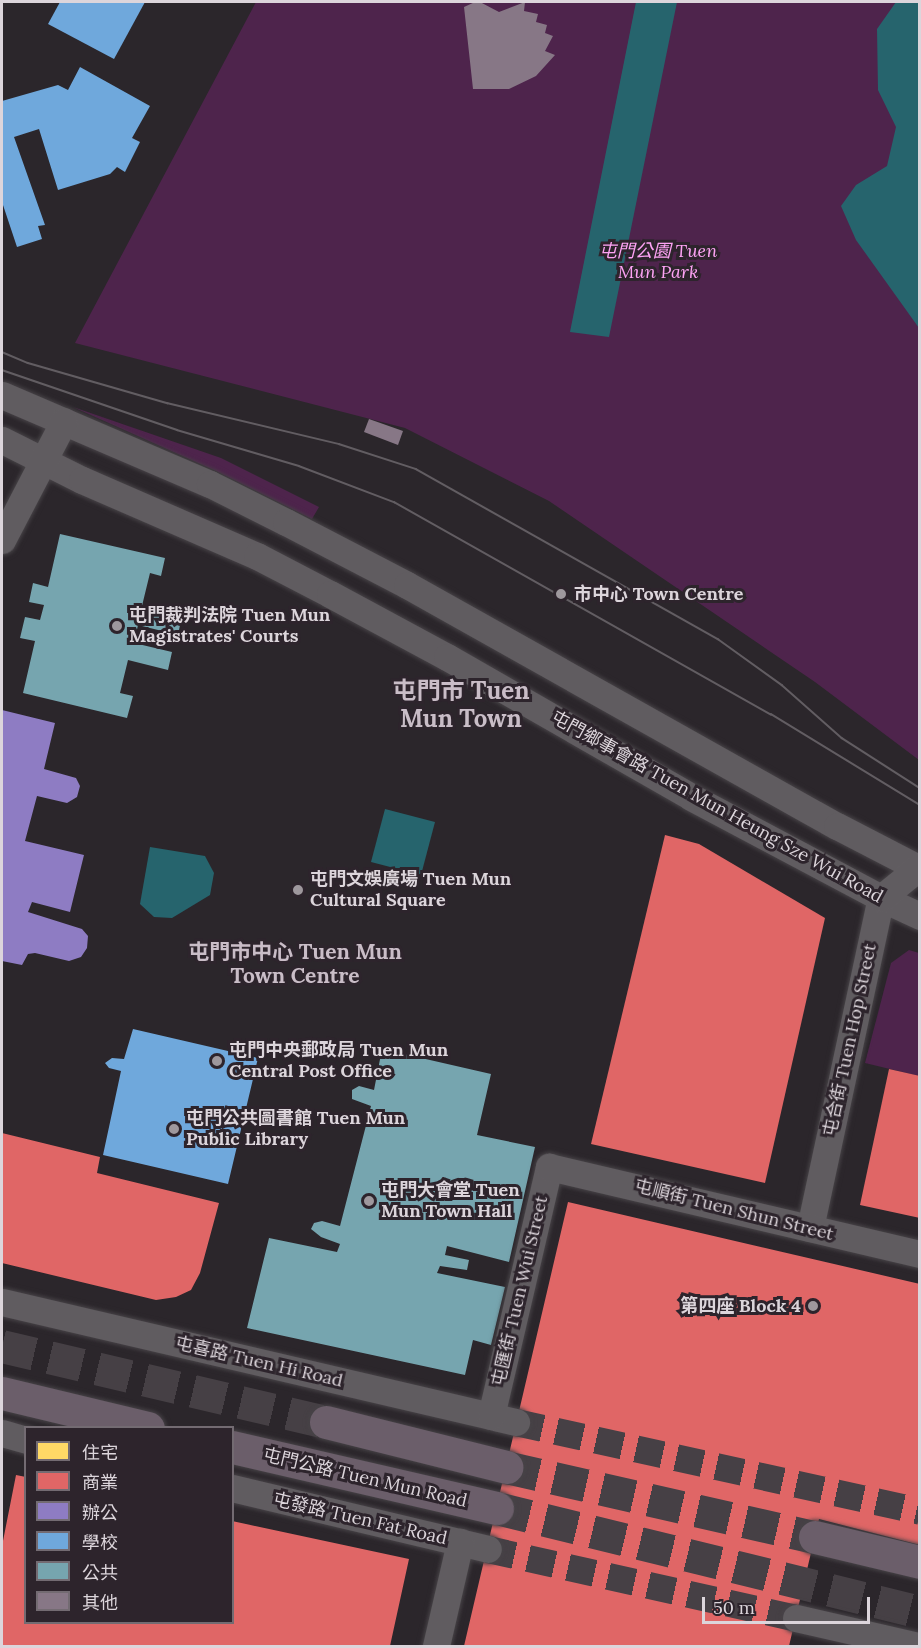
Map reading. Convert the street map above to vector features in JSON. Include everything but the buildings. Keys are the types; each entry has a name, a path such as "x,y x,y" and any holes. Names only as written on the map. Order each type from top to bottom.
{"highway":[{"path":"2,1393 140,1426"},
{"path":"326,1422 506,1467"},
{"name":"屯門公路 Tuen Mun Road","path":"234,1447 497,1508"},
{"path":"815,1537 920,1562"}],"main road":[{"path":"2,443 13,400 210,484 407,585 732,768 919,868 881,898"},
{"path":"2,540 64,422"},
{"name":"屯門鄉事會路 Tuen Mun Heung Sze Wui Road","path":"2,443 257,556 438,652 691,797 881,898 920,915"},
{"name":"屯合街 Tuen Hop Street","path":"810,1228 881,898"},
{"name":"屯順街 Tuen Shun Street","path":"549,1167 920,1254"},
{"name":"屯匯街 Tuen Wui Street","path":"504,1419 549,1167"},
{"name":"屯喜路 Tuen Hi Road","path":"2,1302 504,1419"},
{"path":"2,1432 24,1439"},
{"name":"屯發路 Tuen Fat Road","path":"234,1488 488,1549"},
{"path":"436,1647 460,1542"},
{"path":"796,1618 918,1647"}],"green space":[{"name":"屯門公園 Tuen Mun Park","path":"256,2 919,2 919,760 815,682 549,501 405,428 75,343"},
{"path":"73,407 221,458 319,507 312,519 216,471"},
{"path":"909,950 919,953 919,1076 865,1063 891,963"}],"water":[{"path":"636,2 677,2 609,337 570,332"},
{"path":"896,2 919,2 919,328 856,240 841,206 856,185 887,166 896,127 878,90 877,29"},
{"path":"385,809 435,822 421,875 371,862"},
{"path":"150,847 205,856 214,873 210,895 172,918 154,917 140,904"}],"tunnel":[{"path":"2,1346 326,1422"},
{"path":"516,1422 920,1511"},
{"path":"506,1467 815,1537"},
{"path":"497,1508 920,1612"},
{"path":"488,1549 796,1618"}],"tram line":[{"path":"2,352 28,363 167,403 339,444 416,469 718,639 782,685 842,738 920,788"},
{"path":"2,370 177,430 299,466 394,502 771,714 920,805"}],"place":[{"name":"市中心 Town Centre","path":"561,594"},
{"name":"屯門裁判法院 Tuen Mun Magistrates' Courts","path":"117,626"},
{"name":"屯門文娛廣場 Tuen Mun Cultural Square","path":"298,890"},
{"name":"屯門中央郵政局 Tuen Mun Central Post Office","path":"217,1061"},
{"name":"屯門公共圖書館 Tuen Mun Public Library","path":"174,1129"},
{"name":"屯門大會堂 Tuen Mun Town Hall","path":"369,1201"},
{"name":"第四座 Block 4","path":"813,1306"}],"district":[{"name":"屯門市 Tuen Mun Town","path":"461,705"},
{"name":"屯門市中心 Tuen Mun Town Centre","path":"295,964"}]}
